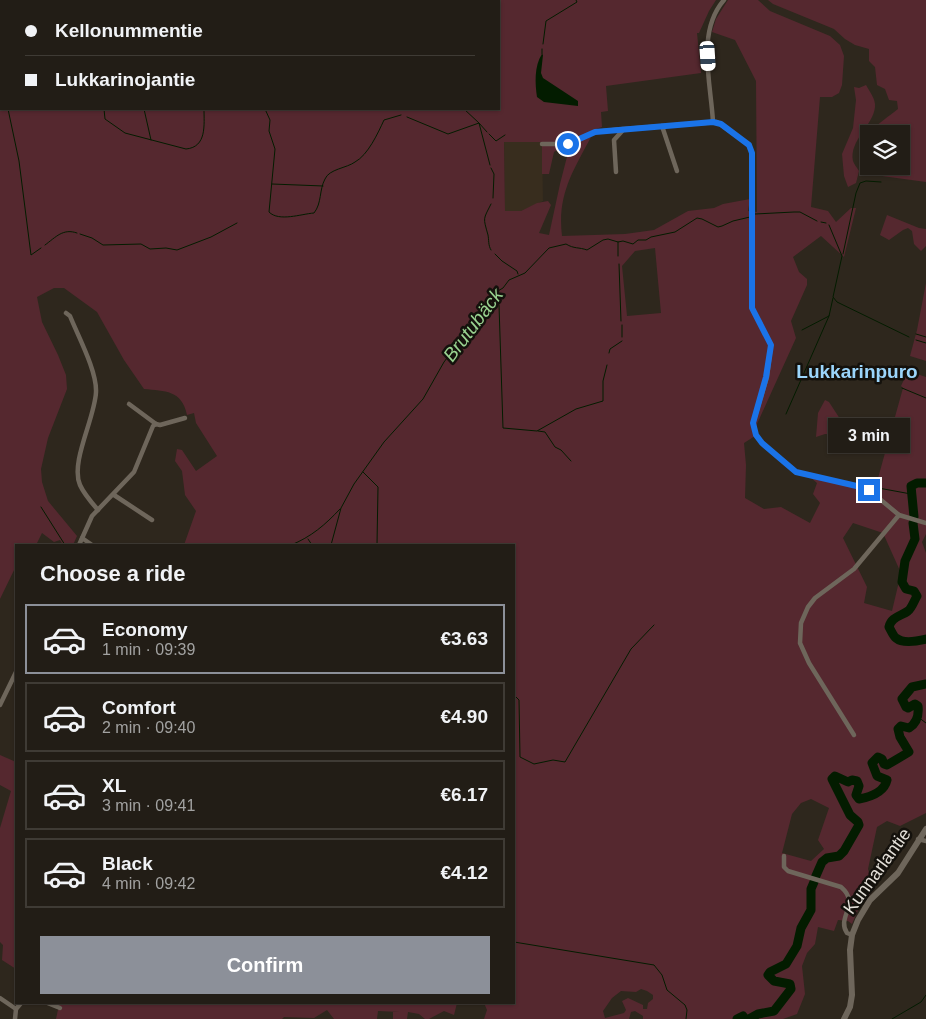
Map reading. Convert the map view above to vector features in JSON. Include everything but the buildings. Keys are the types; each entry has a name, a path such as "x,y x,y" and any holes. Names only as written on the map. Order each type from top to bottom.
{"main road":[{"name":"Kunnarlantie","path":"844,1019 850,1007 852,995 850,950 852,935 860,914 870,900 898,873 926,829"}],"street":[{"path":"713,122 707,39 710,25 724,0"},
{"path":"542,144 568,144 595,132 624,128 713,122 721,124 749,145 751,149 752,308 771,345 766,377 753,423 756,435 796,472 869,490 900,515 926,523"},
{"path":"662,126 677,172"},
{"path":"616,172 614,140 624,128"},
{"path":"66,313 70,316 94,373 96,390 94,404 79,459 77,476 85,494 98,510"},
{"path":"128,404 160,425 185,418"},
{"path":"79,544 88,522 129,479 138,465 153,426 156,424"},
{"path":"114,494 152,520"},
{"path":"854,735 809,664 800,642 801,623 808,607 815,598 854,569 900,515"},
{"path":"82,538 91,544"},
{"path":"0,705 15,674"},
{"path":"918,839 926,842"},
{"path":"784,856 784,867 788,871 841,887 848,893 850,898 844,925 847,933 852,935"},
{"path":"0,998 16,1009"},
{"path":"15,1019 16,1009 20,1004"},
{"path":"50,1004 60,1008"}],"shaded area":[{"path":"500,0 716,0 699,33 697,33 701,73 606,86 608,111 601,112 602,127 572,141 504,142 505,211 521,211 537,203 548,201 551,205 539,233 549,235 570,145 591,137 573,172 564,196 561,221 562,236 625,234 654,230 688,211 714,208 723,204 750,199 748,211 757,212 756,81 735,40 712,32 716,19 728,0 758,0 770,11 830,36 840,45 844,56 842,85 839,93 832,97 820,97 811,207 828,211 836,222 851,208 856,208 844,257 821,236 793,257 799,272 807,279 807,285 791,321 796,338 757,424 755,436 744,443 746,465 745,498 764,509 781,507 810,523 820,503 813,494 817,483 810,477 860,488 875,496 869,490 875,489 903,388 901,386 908,371 926,377 926,534 922,542 926,553 926,813 900,826 887,821 877,827 868,869 874,889 858,910 852,924 848,921 838,920 834,931 818,927 815,944 807,953 802,966 805,994 797,1014 783,1019 643,1019 643,1016 635,1011 631,1012 629,1019 484,1019 487,1010 484,1004 515,1004 515,544 184,544 196,511 185,495 182,471 175,461 177,449 182,450 196,471 217,456 196,423 194,413 187,415 181,401 172,393 144,389 124,360 97,312 64,288 54,288 37,297 42,322 66,375 67,389 48,438 41,469 42,482 48,501 77,536 73,544 62,544 60,540 54,542 42,533 36,544 15,544 15,568 0,599 0,110 500,110","holes":["655,248 661,313 627,316 622,266 635,251","853,523 883,533 901,573 892,611 864,603 867,587 843,538","811,799 829,808 818,840 824,849 811,861 782,853 792,814 801,803","641,989 653,995 653,999 648,1003 647,1009 643,1009 643,1005 628,998 622,1001 626,1010 624,1013 605,1018 603,1011 612,998 621,991 636,992"]},
{"path":"768,0 926,0 926,182 882,176 910,175 910,125 878,125 898,109 897,101 889,100 885,89 877,85 875,67 869,61 869,49 855,45 834,29 773,4"},
{"path":"542,54 541,73 543,78 578,101 578,106 544,102 537,97 536,69"},
{"path":"866,85 873,98 875,107 867,125 860,125 860,137 854,146 853,153 853,161 859,171 856,183 848,187 844,176 842,154 853,128 856,100 854,87 859,88"},
{"path":"504,142 542,142 543,201 521,211 505,211"},
{"path":"542,146 566,146 565,151 557,150 554,152 549,174 542,174"},
{"path":"887,215 926,229 926,246 921,251 914,244 912,231 908,228 889,240 880,235"},
{"path":"926,283 926,361 910,356"},
{"path":"825,400 829,402 842,422 839,435 825,434 816,437 818,413"},
{"path":"0,755 15,762 15,968 2,960 3,945 0,942 0,828 11,791 0,785"},
{"path":"457,1004 454,1015 444,1011 429,1019 425,1019 419,1014 408,1012 407,1019 393,1019 393,1012 400,1012 378,1011 377,1019 334,1019 327,1010 314,1018 56,1019 59,1005"}],"waterway":[{"path":"543,44 546,21 577,2 576,0"},
{"path":"542,49 542,54"},
{"path":"8,110 19,161 31,255 41,248"},
{"path":"104,110 105,119 125,133 186,149 193,147 201,140 204,128 204,110"},
{"path":"144,110 151,140"},
{"path":"265,110 270,120 269,131 275,149 269,212 278,217 314,213 317,209 323,183 327,176 360,159 372,143 384,120 401,115"},
{"path":"465,110 479,123 490,165"},
{"path":"407,117 448,134 479,123 487,132"},
{"path":"489,134 496,141 505,135"},
{"path":"491,168 494,174 493,198"},
{"path":"843,254 856,193 860,183 866,181 881,182"},
{"path":"272,184 323,186"},
{"path":"491,204 485,219 491,250"},
{"name":"Brutubäck","path":"755,214 800,212 817,221"},
{"name":"Brutubäck","path":"331,544 341,508 354,484 384,442 423,399 444,362 496,292 503,288 509,280 525,273 549,248 566,244 587,250 608,239 633,244 638,240 646,240 651,237 675,232 697,218 718,227 750,217"},
{"name":"Brutubäck","path":"821,222 826,223"},
{"path":"80,234 92,238 103,245 141,244 150,249 166,248 177,250 211,237 237,223"},
{"name":"Brutubäck","path":"829,225 842,256 833,297 837,302 909,337"},
{"path":"45,245 64,232 77,233"},
{"path":"618,242 618,256"},
{"path":"495,254 517,271 518,274"},
{"path":"619,264 621,321"},
{"path":"498,291 499,300"},
{"path":"802,330 829,316 833,298"},
{"path":"499,305 503,428 537,431 576,409 603,401 603,381 607,365"},
{"path":"786,414 829,316"},
{"path":"622,325 622,337"},
{"name":"Brutubäck","path":"916,334 926,337"},
{"name":"Brutubäck","path":"916,340 926,343"},
{"path":"609,353 610,349 622,341"},
{"path":"902,388 926,398"},
{"path":"538,431 545,432 555,447 561,450 571,461"},
{"path":"363,472 378,487 377,544"},
{"path":"914,517 911,486 917,483 926,483"},
{"path":"873,487 911,494"},
{"path":"41,507 64,544"},
{"path":"293,544 317,530 340,509"},
{"path":"913,523 915,539 905,561 902,582 906,589 914,591 917,596 909,610 894,619 889,627 894,636 899,640 919,641 926,639"},
{"path":"308,539 311,544"},
{"path":"515,696 519,700 520,757 534,764 553,760 565,762 631,649 654,625"},
{"path":"815,878 822,862 827,858 839,856 844,851 859,825 850,815 832,779 835,776 848,782 852,780 857,781 859,786 856,795 859,799 872,796 883,788 887,780 877,776 872,763 878,757 887,765 909,752 900,737 898,729 901,726 909,728 914,724 918,716 918,706 915,704 908,708 902,699 912,687 926,684"},
{"path":"918,717 926,723"},
{"path":"749,1019 758,1014 774,1011 791,989 790,984 774,981 768,975 770,972 786,964 797,946 801,928 811,910 811,889 814,882"},
{"path":"515,942 654,965 662,975 667,990 685,1005 687,1010 686,1019"},
{"path":"892,1019 921,1002 926,995"},
{"path":"737,1019 743,1016 745,1019"}],"district":[{"name":"Lukkarinpuro","path":"857,371"}],"route":[{"path":"568,144 595,132 624,128 718,122 749,145 752,153 752,308 771,345 770,361 753,423 756,435 762,443 796,472 869,490"}]}
